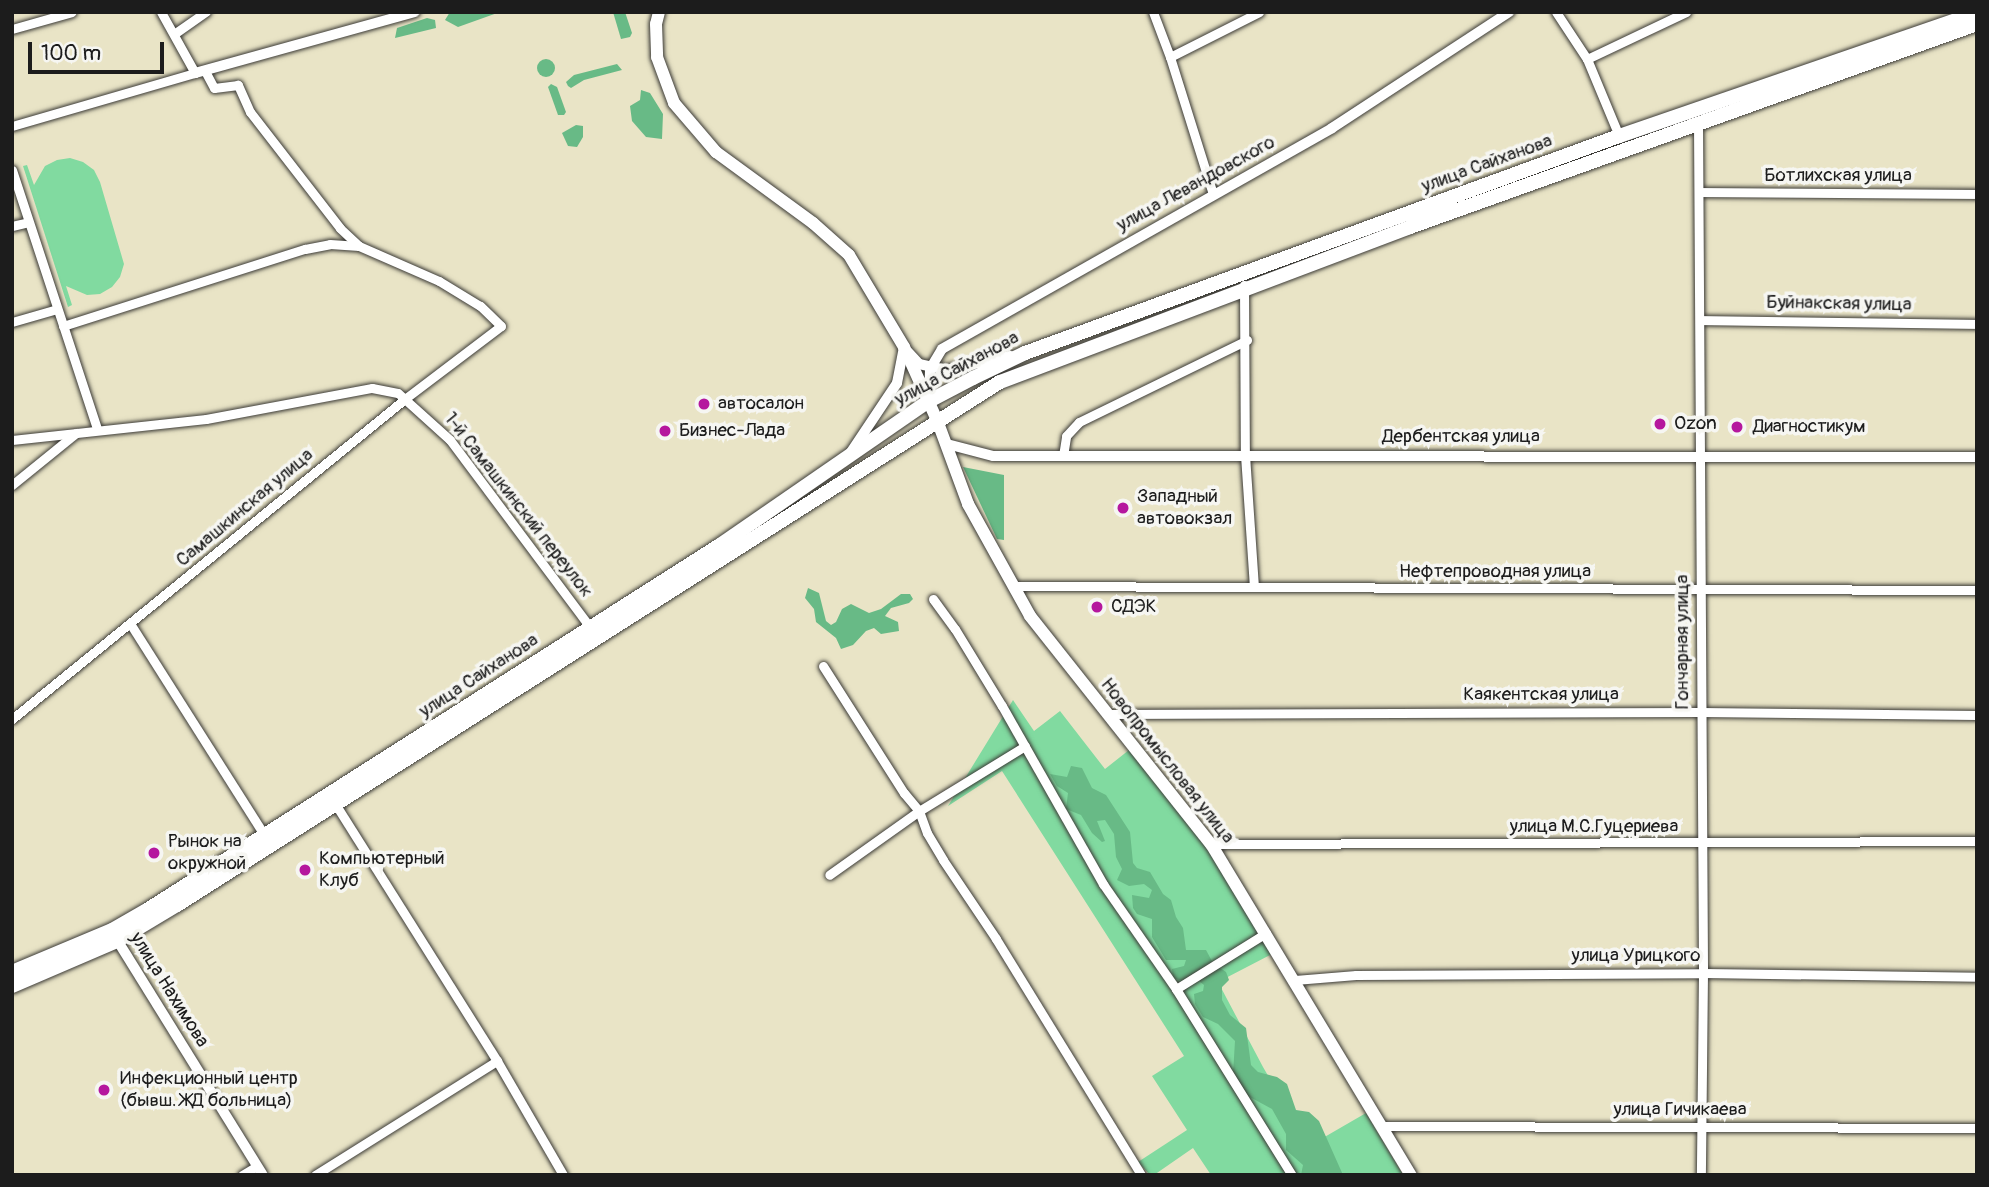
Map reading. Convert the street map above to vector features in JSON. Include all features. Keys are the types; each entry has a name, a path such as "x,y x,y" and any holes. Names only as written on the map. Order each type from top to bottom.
{"main road":[{"name":"Новопромысловая улица","path":"659,12 656,24 657,57 674,103 716,152 813,223 849,255 904,347 947,444 968,504 1013,586 1048,642 1212,844 1410,1175"},
{"name":"улица Сайханова","path":"594,633 929,401 1025,352 1243,281 1977,13"},
{"name":"улица Сайханова","path":"594,633 1000,382 1243,281 1619,136 1697,117 1977,24"},
{"path":"12,986 114,935 333,800 594,633"},
{"path":"12,972 114,935"}],"street":[{"path":"12,29 72,12"},
{"path":"160,12 200,72 214,88 238,85 250,112 340,228 359,246"},
{"path":"174,34 206,12"},
{"path":"12,126 415,12"},
{"path":"1153,12 1213,194"},
{"path":"1170,57 1259,12"},
{"name":"улица Левандовского","path":"930,369 942,349 1365,109 1509,12"},
{"path":"1556,12 1587,59 1619,136"},
{"path":"1587,59 1686,12"},
{"name":"Гончарная улица","path":"1697,117 1700,192 1699,456 1703,845 1701,1175"},
{"path":"12,170 97,429"},
{"name":"Ботлихская улица","path":"1700,192 1977,194"},
{"path":"12,226 29,222"},
{"path":"63,326 304,249 330,244 359,246"},
{"name":"Самашкинская улица","path":"12,719 131,625 406,398 502,326 480,306 439,281 359,246"},
{"path":"1243,281 1247,340 1245,455 1254,587"},
{"path":"12,322 57,309"},
{"name":"Буйнакская улица","path":"1700,320 1977,324"},
{"path":"1063,456 1066,436 1079,422 1247,340"},
{"path":"904,347 919,364 930,369 947,370 1025,352"},
{"path":"848,457 897,383 904,347"},
{"path":"929,401 930,369"},
{"path":"12,440 206,419 372,388 388,390 406,398"},
{"name":"1-й Самашкинский переулок","path":"406,398 450,440 594,633"},
{"path":"12,485 78,431"},
{"name":"Дербентская улица","path":"947,444 993,456 1977,457"},
{"name":"Нефтепроводная улица","path":"1013,586 1701,591 1977,590"},
{"path":"933,599 955,629 1025,746 1103,884 1176,989 1292,1175"},
{"path":"131,625 268,840"},
{"path":"823,666 904,793 919,811 927,833 943,860 996,939 1141,1175"},
{"name":"Каякентская улица","path":"1106,714 1701,712 1977,715"},
{"path":"829,875 919,811 1025,746"},
{"path":"333,800 497,1061 563,1175"},
{"name":"улица М.С.Гуцериева","path":"1212,844 1703,845 1977,841"},
{"path":"1176,989 1266,933"},
{"name":"улица Нахимова","path":"114,935 260,1170"},
{"name":"улица Урицкого","path":"1295,980 1356,975 1703,973 1977,977"},
{"path":"315,1175 497,1061"},
{"name":"улица Гичикаева","path":"1383,1126 1977,1128"},
{"path":"242,1175 260,1170"}],"green space":[{"path":"450,12 500,12 458,27 445,20"},
{"path":"613,12 625,12 632,33 630,37 621,39"},
{"path":"427,18 435,20 436,28 395,38 397,28"},
{"path":"546,59 552,62 555,68 552,74 546,77 540,74 537,68 540,62"},
{"path":"617,64 622,70 584,80 571,88 566,82 574,75"},
{"path":"551,84 557,87 566,112 564,115 558,115 548,87"},
{"path":"641,90 650,93 663,114 662,139 646,137 632,121 630,106 640,100"},
{"path":"576,125 583,126 583,137 577,147 568,146 562,133"},
{"path":"70,158 83,162 94,170 124,264 120,277 112,287 100,294 87,295 66,286 72,305 68,307 23,166 27,165 34,185 45,166"},
{"path":"963,467 1004,475 1004,540 997,539"},
{"path":"808,588 819,593 826,621 831,625 836,622 842,609 851,604 869,613 881,609 901,594 910,594 913,599 909,603 891,608 885,616 898,622 899,631 881,634 874,628 866,631 853,645 841,649 836,638 816,622 814,609 805,598"},
{"path":"1013,700 1034,731 1060,711 1105,769 1129,750 1208,849 1272,954 1218,982 1309,1146 1366,1113 1403,1175 1211,1175 1193,1148 1154,1175 1150,1175 1138,1162 1187,1130 1152,1076 1184,1056 1002,771 948,806"},
{"path":"1071,766 1082,768 1092,788 1106,795 1130,832 1133,863 1137,868 1150,872 1163,894 1171,900 1176,917 1183,928 1186,950 1206,950 1213,963 1226,972 1229,980 1222,987 1222,1000 1230,1015 1246,1028 1251,1065 1258,1072 1277,1077 1287,1084 1296,1110 1309,1112 1319,1121 1343,1175 1301,1175 1303,1165 1286,1150 1286,1134 1272,1109 1248,1096 1233,1074 1235,1041 1218,1024 1203,1017 1195,1004 1194,994 1203,991 1204,985 1199,981 1186,982 1173,978 1172,969 1184,966 1186,960 1166,960 1152,937 1152,919 1137,914 1133,908 1132,895 1149,898 1152,890 1144,884 1129,886 1117,880 1122,869 1116,857 1114,834 1105,820 1097,821 1105,841 1102,842 1092,833 1081,815 1066,809 1068,793 1057,786 1050,774 1067,777"}],"place":[{"name":"автосалон","path":"704,404"},
{"name":"Ozon","path":"1660,424"},
{"name":"Диагностикум","path":"1737,427"},
{"name":"Бизнес-Лада","path":"665,431"},
{"name":"Западный автовокзал","path":"1123,508"},
{"name":"СДЭК","path":"1097,607"},
{"name":"Рынок на окружной","path":"154,853"},
{"name":"Компьютерный Клуб","path":"305,870"},
{"name":"Инфекционный центр (бывш. ЖД больница)","path":"104,1090"}]}
